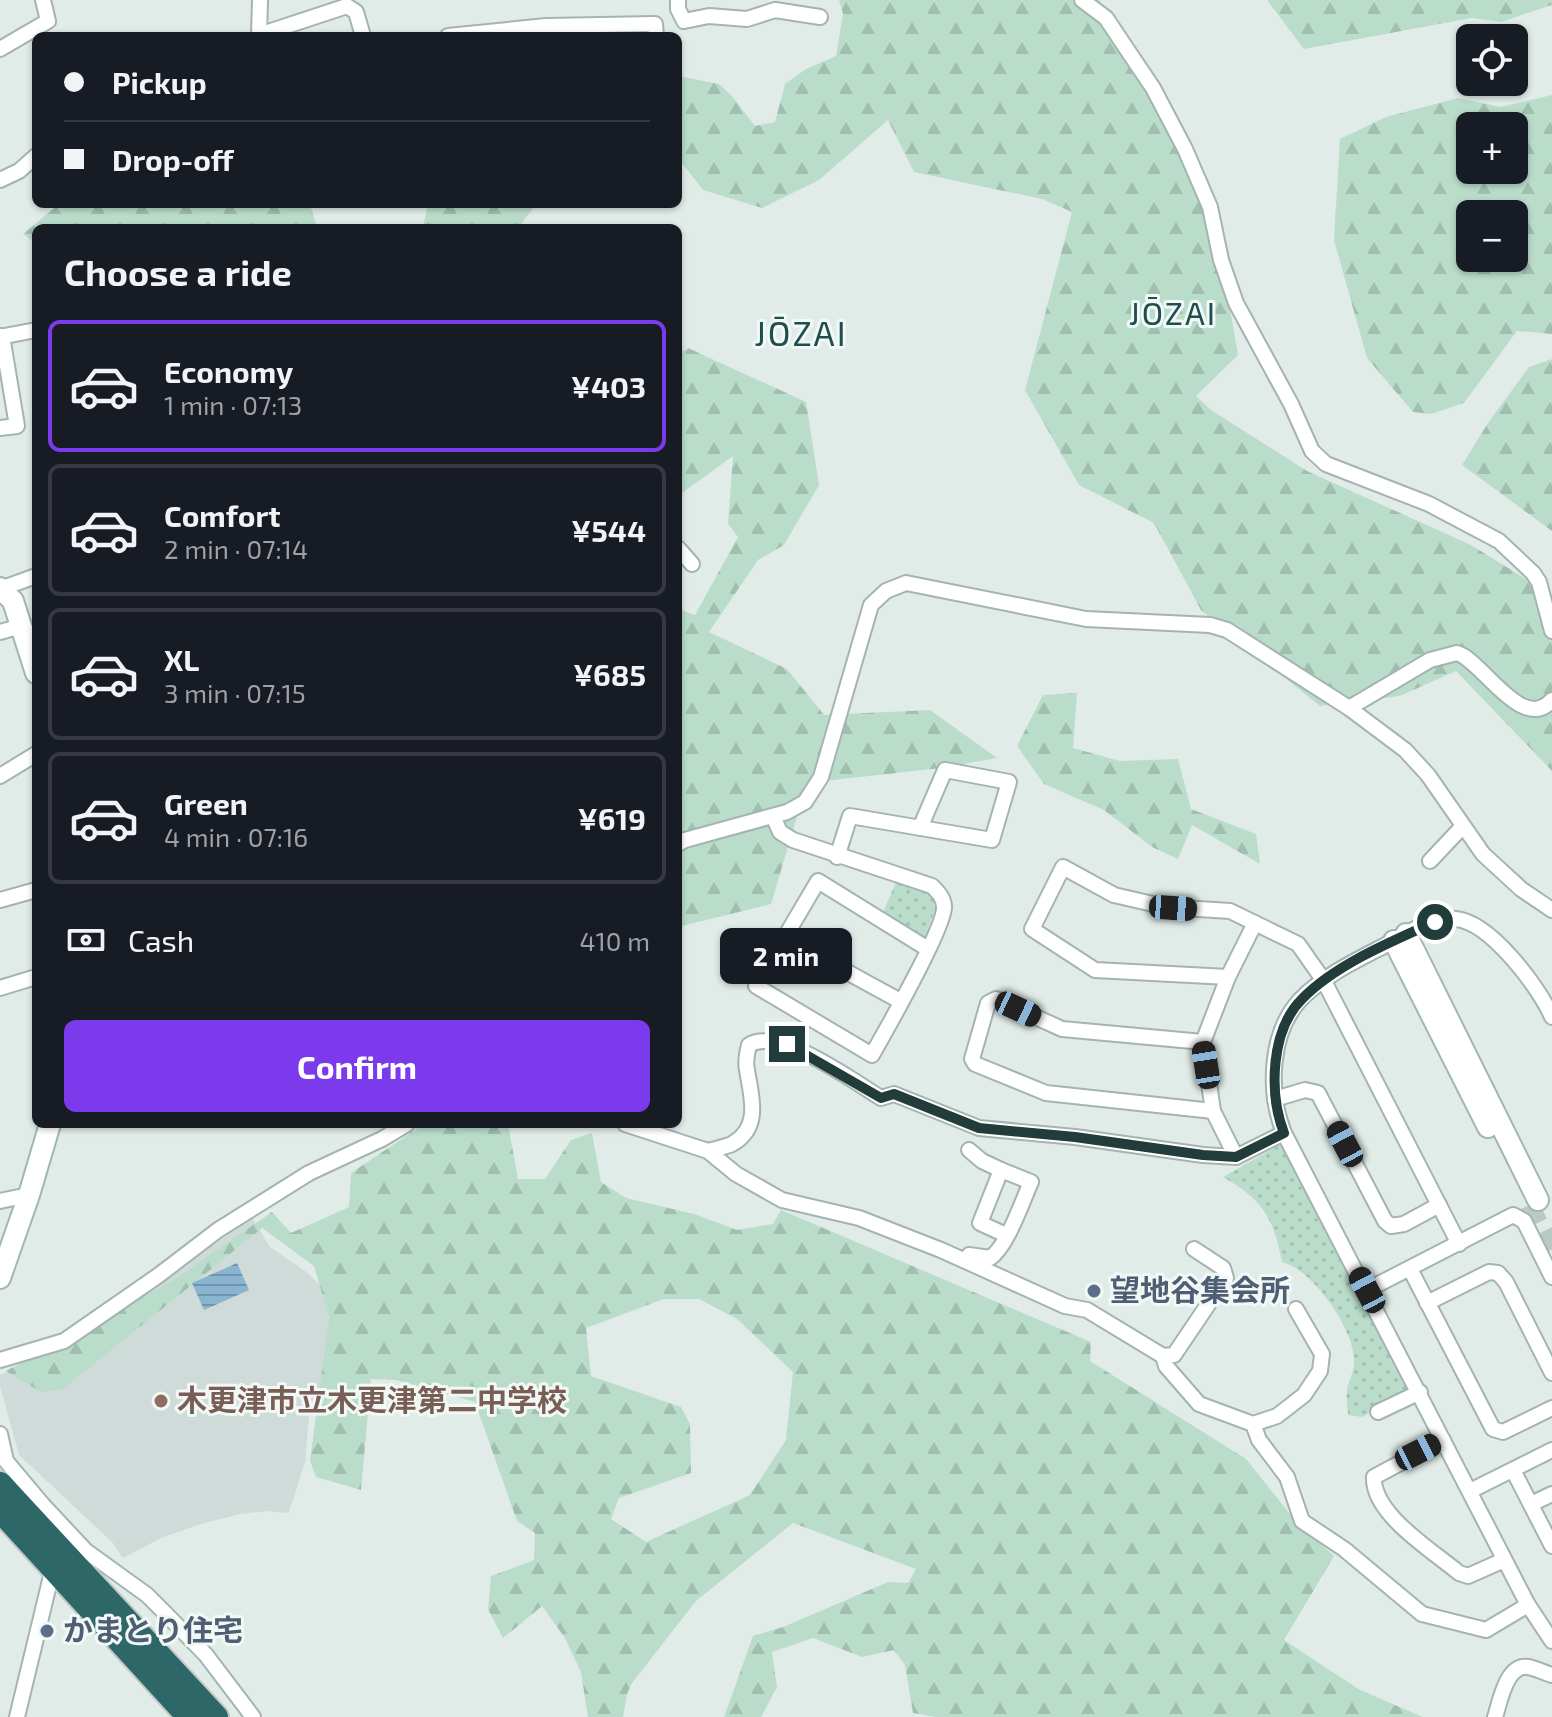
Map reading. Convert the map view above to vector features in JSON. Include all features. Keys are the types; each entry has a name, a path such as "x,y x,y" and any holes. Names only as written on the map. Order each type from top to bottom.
{"highway":[{"path":"0,1484 216,1717"},
{"path":"0,1510 186,1717"}],"street":[{"path":"0,49 48,21 43,0"},
{"path":"259,32 260,0"},
{"path":"678,0 678,9 684,21 709,16 747,19 779,10 794,15 820,17"},
{"path":"1082,0 1106,18 1153,88 1185,149 1210,207 1221,260 1236,303 1291,404 1312,451 1326,464 1429,504 1499,541 1539,582 1552,631"},
{"path":"271,32 347,6 356,12 362,32"},
{"path":"539,32 655,24 656,32"},
{"path":"0,180 19,171 32,160"},
{"path":"0,428 17,426 1,336 32,331"},
{"path":"682,553 692,564"},
{"path":"32,577 0,589 13,601 28,632 32,652"},
{"path":"682,842 773,816 805,802 821,777 871,605 886,591 906,583 1086,619 1218,628 1259,650 1349,708 1405,750 1428,775 1483,854 1552,910"},
{"path":"0,632 28,632"},
{"path":"1349,708 1430,660 1457,653 1469,659 1495,688 1518,703 1537,708 1544,707 1552,700"},
{"path":"0,776 32,756"},
{"path":"837,857 850,816 920,828 992,840 1009,782 945,770 920,828"},
{"path":"773,816 780,832 786,836 837,857 888,869 932,886 941,895 945,906 942,921 928,949 872,1055 756,986 818,881 928,949"},
{"path":"1430,861 1462,827"},
{"path":"1228,977 1095,970 1032,929 1063,867 1114,895 1166,907 1230,911 1298,944 1324,981 1459,1244"},
{"path":"0,900 32,891"},
{"path":"1552,1017 1539,993 1492,937 1475,925 1456,919 1435,922 1400,937 1324,981 1300,1000 1283,1032 1275,1063 1275,1099 1284,1133 1504,1560 1552,1641"},
{"path":"1236,1157 1213,1111 1203,1042 1228,977 1255,923"},
{"path":"1400,937 1464,1083 1534,1203"},
{"path":"785,938 900,1001"},
{"path":"0,988 32,978"},
{"path":"1203,1042 1062,1029 996,999 988,1003 972,1059 975,1064 1046,1093 1213,1111"},
{"path":"708,1151 733,1144 753,1118 754,1102 746,1066 749,1045 756,1040 787,1044 881,1098 894,1094 979,1128 1236,1157 1284,1133"},
{"path":"1275,1099 1305,1090 1318,1093 1385,1221 1391,1226 1404,1224 1439,1205"},
{"path":"0,1278 49,1128"},
{"path":"0,1360 64,1341 218,1230 296,1181 400,1128"},
{"path":"637,1128 708,1151 736,1174 782,1200 859,1218 941,1250 1065,1306 1087,1310 1163,1356 1174,1355 1226,1278 1223,1268 1194,1249"},
{"path":"941,1250 981,1259 998,1253 1031,1182 982,1161 969,1150"},
{"path":"1001,1170 980,1223 1006,1235"},
{"path":"0,1201 29,1195"},
{"path":"1367,1290 1513,1215 1524,1221 1552,1277"},
{"path":"1410,1269 1493,1429 1503,1432 1552,1408"},
{"path":"1427,1303 1489,1272 1498,1273 1506,1282 1552,1373"},
{"path":"1163,1356 1166,1366 1199,1404 1253,1424 1277,1416 1304,1395 1320,1371 1322,1354 1296,1309"},
{"path":"1378,1412 1420,1392"},
{"path":"1253,1424 1259,1440 1287,1477 1302,1521 1344,1549 1422,1614 1486,1630 1528,1605"},
{"path":"0,1434 6,1461 43,1505 86,1551 147,1595 164,1612 206,1655 253,1717"},
{"path":"1443,1440 1374,1477 1384,1510 1459,1573 1468,1576 1504,1560"},
{"path":"1470,1491 1552,1450"},
{"path":"1513,1470 1552,1546"},
{"path":"1531,1504 1552,1494"},
{"path":"17,1717 53,1568"},
{"path":"1495,1717 1503,1692 1516,1669 1525,1666 1552,1675"}],"shaded area":[{"name":"木更津市立木更津第二中学校","path":"252,1218 270,1247 308,1273 330,1296 324,1386 309,1417 305,1462 293,1500 288,1513 267,1511 240,1514 201,1524 161,1538 123,1558 113,1543 19,1455 0,1386 0,1375 39,1360 104,1326 142,1295"}],"green space":[{"path":"839,0 1099,0 1220,229 1223,268 1238,355 1196,396 1211,410 1307,471 1471,545 1552,595 1552,771 1456,671 1400,696 1320,706 1201,610 1154,523 1079,485 1025,390 1072,212 1042,199 914,172 888,120 819,180 762,208 703,190 682,163 682,77 719,84 755,126 775,122 785,84 806,69 836,56 843,14"},
{"path":"1267,0 1552,0 1552,5 1501,22 1472,18 1304,49"},
{"path":"1552,95 1552,334 1517,331 1464,403 1431,414 1413,412 1367,358 1334,240 1340,139 1386,117 1458,98 1501,107"},
{"path":"54,208 311,208 316,224 35,224"},
{"path":"427,208 533,208 521,224 424,224"},
{"path":"32,226 32,240 23,234"},
{"path":"688,348 806,402 819,485 784,545 758,560 709,632 787,669 824,715 930,710 997,758 941,768 807,783 771,904 682,926 682,610 695,615 738,537 728,524 733,456 682,493 682,352"},
{"path":"1552,359 1552,531 1462,465 1529,367"},
{"path":"1077,693 1073,748 1120,761 1178,759 1191,809 1256,834 1260,864 1192,825 1178,859 1152,847 1104,810 1044,784 1017,746 1043,695"},
{"path":"897,880 922,886 933,895 935,910 924,940 886,918 884,910"},
{"path":"418,1128 509,1128 518,1179 545,1179 571,1140 592,1133 601,1182 626,1198 694,1214 737,1230 773,1224 781,1210 1091,1342 1090,1361 1246,1459 1298,1524 1334,1556 1284,1640 1360,1690 1423,1717 936,1717 913,1713 905,1665 894,1650 862,1657 813,1638 772,1652 777,1687 761,1717 724,1717 753,1636 783,1627 888,1582 908,1583 916,1569 793,1523 696,1601 632,1683 623,1717 588,1717 581,1672 565,1638 542,1606 503,1638 488,1609 491,1576 534,1560 535,1533 517,1521 475,1402 396,1380 371,1379 361,1490 316,1477 310,1461 329,1317 314,1266 262,1228 63,1389 41,1392 6,1371 174,1280 272,1212 291,1233 349,1207 351,1173","holes":["664,1299 699,1299 737,1319 793,1372 786,1440 750,1495 646,1542 611,1519 619,1498 691,1473 690,1424 681,1407 591,1376 586,1328"]},
{"path":"1282,1146 1290,1160 1408,1389 1405,1394 1362,1417 1348,1415 1347,1390 1354,1359 1347,1332 1339,1317 1306,1276 1282,1262 1270,1221 1257,1202 1223,1177"}],"water":[{"path":"237,1263 249,1290 204,1310 192,1283"}],"tunnel":[{"path":"1529,1205 1552,1251"}],"place":[{"name":"望地谷集会所","path":"1094,1291"},
{"name":"木更津市立木更津第二中学校","path":"161,1401"},
{"name":"かまとり住宅","path":"47,1631"}],"district":[{"name":"JŌZAI","path":"1173,314"},
{"name":"JŌZAI","path":"801,334"}],"route":[{"path":"787,1044 881,1098 894,1094 979,1128 1236,1157 1284,1133 1275,1099 1275,1063 1283,1032 1300,1000 1349,965 1435,922"}]}
